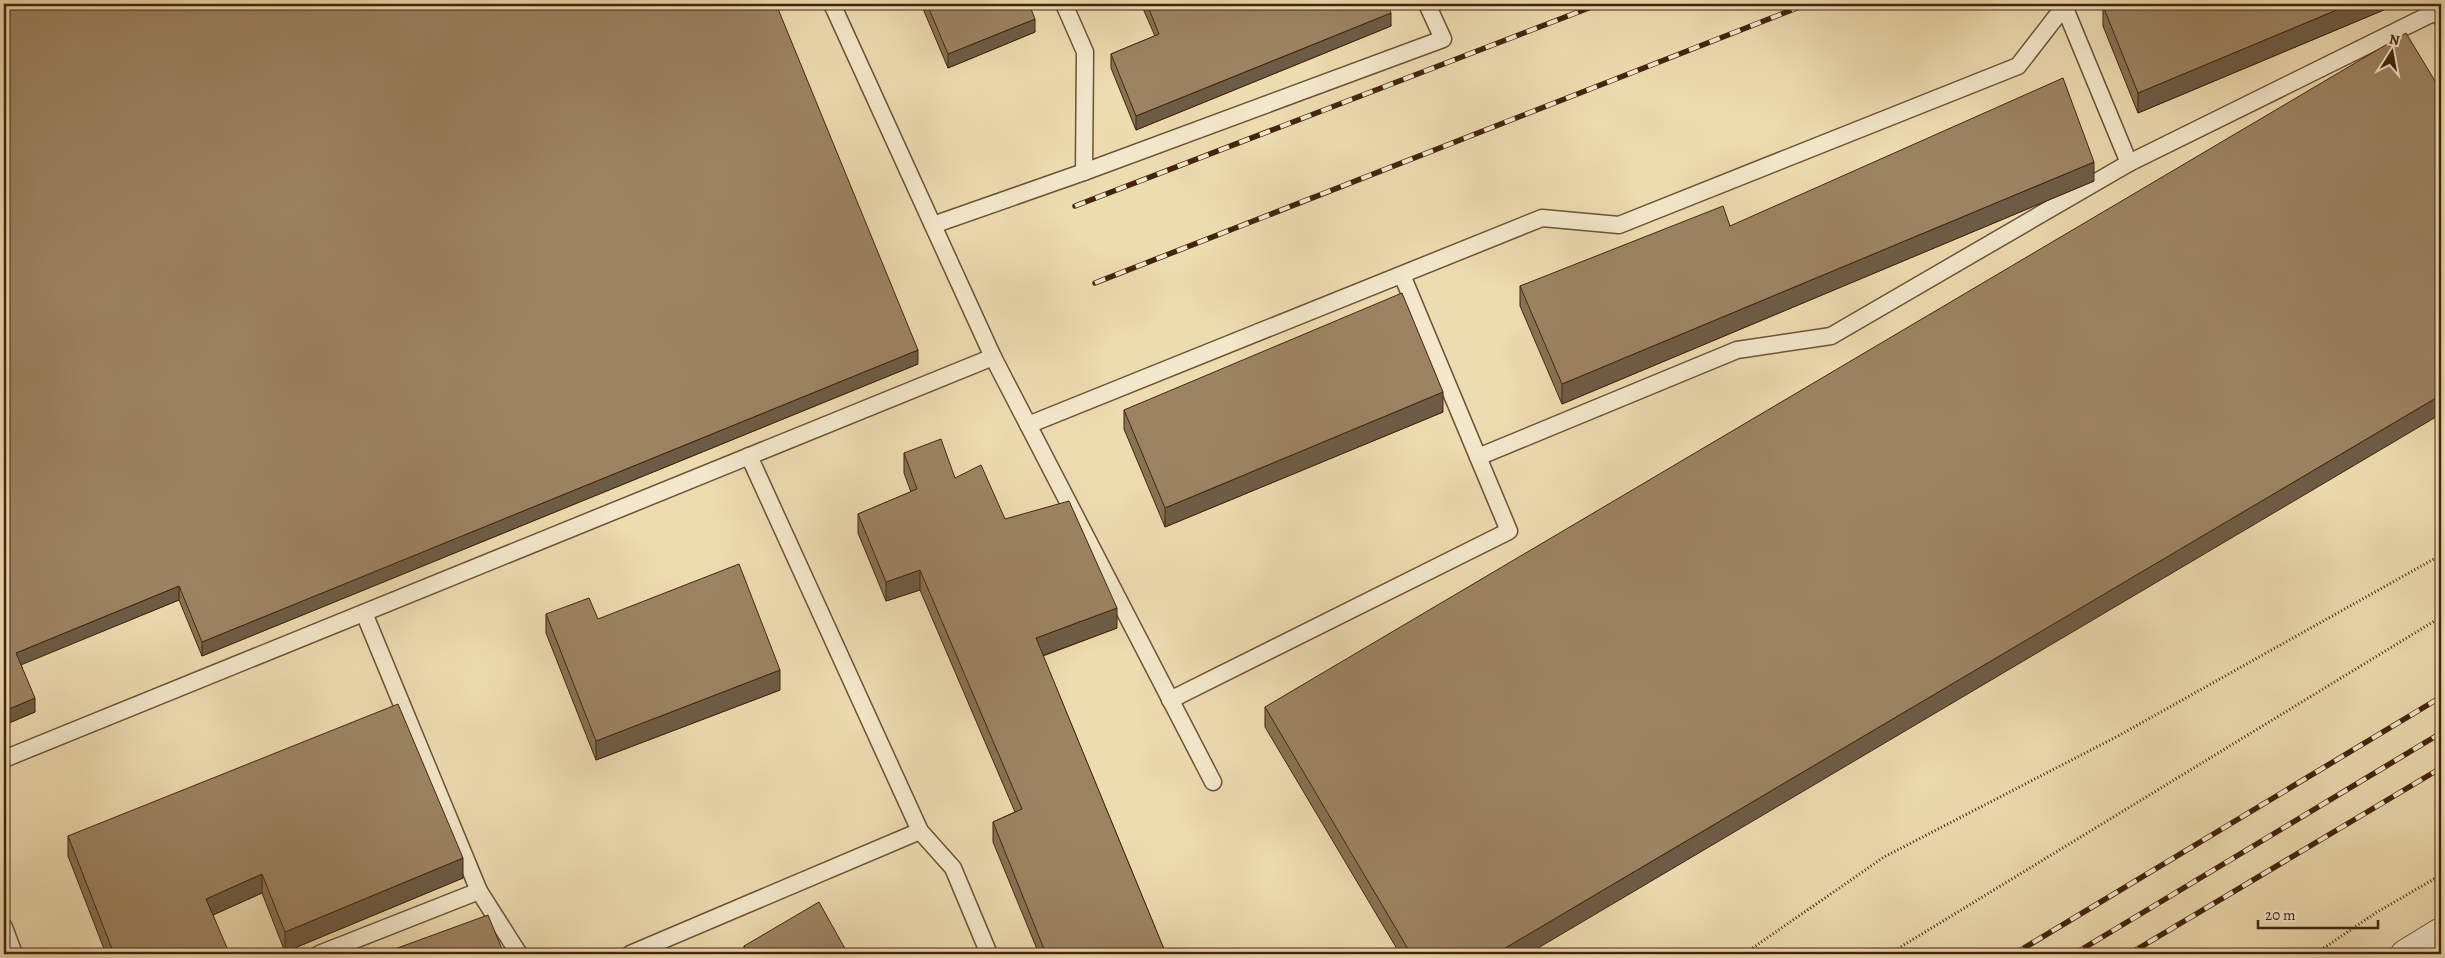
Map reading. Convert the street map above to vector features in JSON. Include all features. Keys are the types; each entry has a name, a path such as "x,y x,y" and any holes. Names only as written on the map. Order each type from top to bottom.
{"street":[{"path":"2405,954 2441,932"}],"lane":[{"path":"832,4 993,357 1213,782"},
{"path":"1064,4 1085,52 1084,172"},
{"path":"933,226 1443,39 1427,4"},
{"path":"2065,5 2129,163"},
{"path":"1028,425 1542,218 1619,225 2018,66 2065,5"},
{"path":"1478,458 1737,350 1831,336 2129,163 2438,11"},
{"path":"1170,700 1509,531 1402,274"},
{"path":"4,759 993,357"},
{"path":"749,456 920,831 953,868 989,954"},
{"path":"364,613 479,891 520,954"},
{"path":"630,954 920,831"},
{"path":"319,954 479,891"},
{"path":"4,928 14,954"}],"path":[{"path":"1744,954 1884,857 2118,736 2441,555"},
{"path":"1890,954 2441,617"},
{"path":"2315,954 2377,912 2441,875"}],"building":[{"path":"4,4 776,4 918,350 202,642 179,586 16,653 35,698 4,711"},
{"path":"927,4 1029,4 1035,19 948,54"},
{"path":"1147,4 1387,4 1391,13 1136,116 1111,54 1159,34"},
{"path":"2109,4 2351,4 2138,93 2103,6"},
{"path":"2406,33 2441,91 2441,395 1495,954 1411,954 1265,707"},
{"path":"2063,78 2094,162 1562,384 1520,286 1723,206 1730,226"},
{"path":"1402,293 1443,392 1165,508 1124,410"},
{"path":"941,439 955,478 981,465 1005,519 1069,501 1117,608 1036,638 1166,954 1046,954 993,822 1022,809 920,570 886,582 858,514 917,489 904,453"},
{"path":"739,564 780,670 596,741 546,614 589,598 598,619"},
{"path":"398,704 463,858 285,932 262,874 206,899 228,950 219,954 114,954 68,836"},
{"path":"819,902 848,954 749,954 744,946"},
{"path":"488,915 504,954 381,954"}],"railway":[{"path":"1075,206 1599,4"},
{"path":"1095,283 1807,4"},
{"path":"2014,954 2441,697"},
{"path":"2074,954 2441,733"},
{"path":"2129,954 2441,768"}]}
